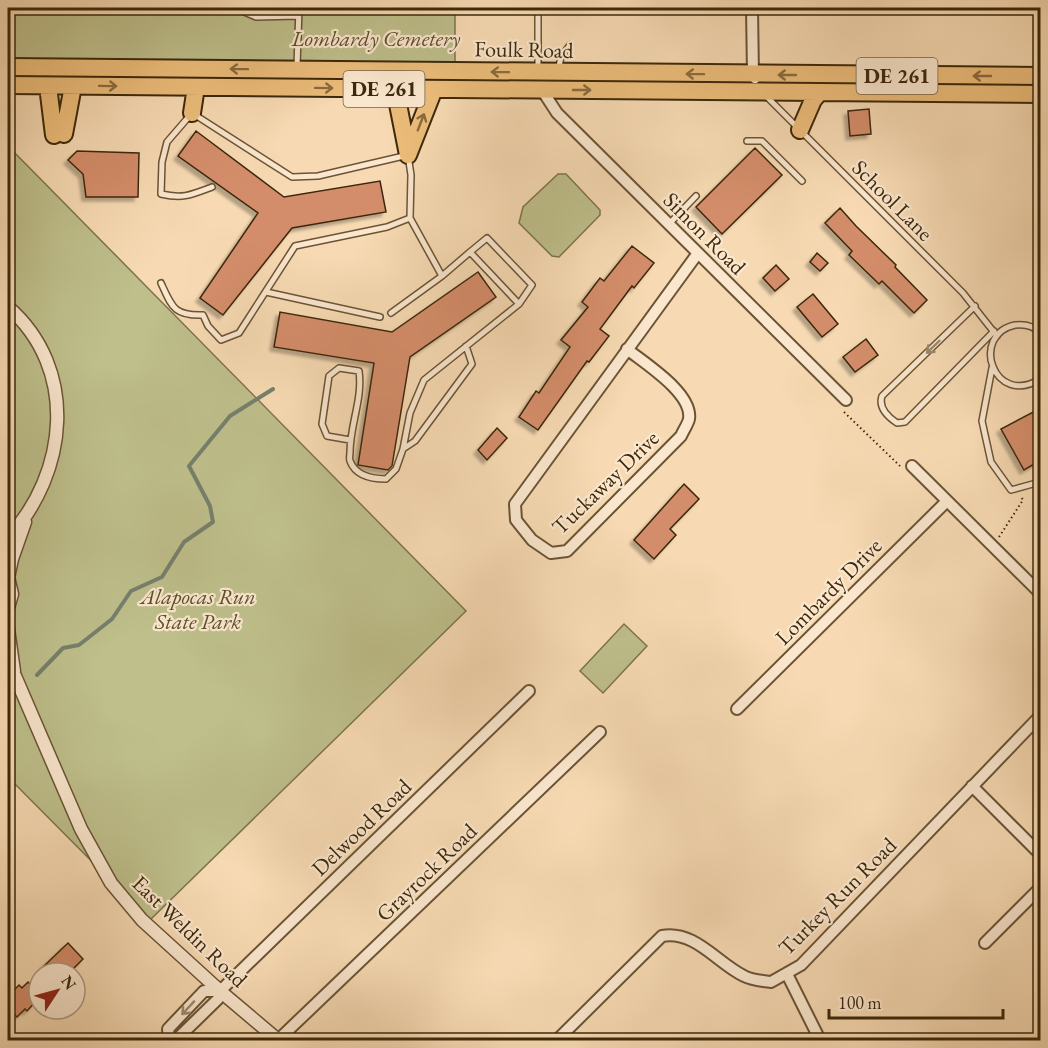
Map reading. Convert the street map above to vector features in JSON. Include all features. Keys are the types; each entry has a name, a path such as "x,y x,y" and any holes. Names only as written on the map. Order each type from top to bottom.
{"main road":[{"name":"Foulk Road","path":"8,67 1041,76"},
{"name":"Foulk Road","path":"8,85 1041,94"},
{"path":"48,86 59,134 73,86"},
{"path":"192,113 196,87"},
{"path":"395,89 408,155"},
{"path":"408,155 434,89"},
{"path":"800,130 813,100 820,92"}],"street":[{"path":"752,8 753,75 761,92"},
{"path":"297,70 297,87"},
{"name":"Simon Road","path":"542,90 557,113 698,253 844,405"},
{"name":"Tuckaway Drive","path":"627,349 673,386 685,401 689,417 681,436 567,551 551,553 532,540 516,520 515,504 627,349 698,253"},
{"path":"8,307 26,325 38,345 53,386 58,413 53,460 43,487 27,515 8,538"},
{"path":"912,466 946,502 1041,593"},
{"name":"Lombardy Drive","path":"737,709 946,502"},
{"path":"8,608 12,594 8,578 27,515"},
{"name":"East Weldin Road","path":"8,629 15,676"},
{"name":"East Weldin Road","path":"8,664 102,871 142,920 278,1040"},
{"name":"Delwood Road","path":"168,1040 179,1037 218,999 220,991 528,691"},
{"name":"Turkey Run Road","path":"557,1041 662,936 679,935 693,941 745,977 771,982 787,974 801,964 1041,716"},
{"name":"Grayrock Road","path":"278,1040 600,732"},
{"path":"972,786 1041,854"},
{"path":"985,943 1041,888"},
{"path":"787,974 819,1041"}],"lane":[{"path":"235,8 256,17 298,16"},
{"path":"297,70 298,8"},
{"path":"538,8 538,72"},
{"path":"558,72 561,57 570,45"},
{"name":"School Lane","path":"761,92 975,306 995,334"},
{"path":"212,187 190,196 177,198 161,194 162,162 167,142 192,113 292,177 318,176 408,155 411,175 410,218 442,276"},
{"path":"747,141 762,141 802,182"},
{"path":"669,224 696,196"},
{"path":"160,283 171,304 185,316 203,315 207,326 221,340 239,333 295,246 387,227 410,218"},
{"path":"350,440 327,436 322,424 329,376 339,368 358,371 360,382 350,440 350,461 359,473 372,479 386,479 396,469 403,449 410,413 424,380 519,304 532,285 487,238 442,276 391,312"},
{"path":"470,252 519,304"},
{"path":"266,292 380,317"},
{"path":"975,306 880,400 882,409 890,419 897,423 905,422 995,334 1017,325 1027,325 1041,333"},
{"path":"995,334 991,351 992,368 982,421 991,462 1011,490 1041,482"},
{"path":"403,449 415,441 472,364 466,346"},
{"path":"992,368 1001,379 1012,385 1032,384 1041,379"}],"path":[{"path":"844,405 905,471 912,466"},
{"path":"993,547 1023,500 1019,488"}],"green space":[{"name":"Lombardy Cemetery","path":"8,8 455,8 455,71 8,67"},
{"name":"Alapocas Run State Park","path":"8,146 466,611 150,920 8,777"},
{"path":"558,174 566,174 600,210 600,215 559,257 552,256 519,223 523,207"},
{"path":"624,624 647,646 603,693 580,671"}],"building":[{"path":"869,109 871,134 850,136 848,111"},
{"path":"196,131 284,197 380,181 386,212 292,228 223,315 200,298 258,213 178,156"},
{"path":"755,148 782,175 722,234 696,207"},
{"path":"77,151 139,153 138,197 86,197 83,174 68,160"},
{"path":"840,208 927,300 914,313 882,281 879,284 849,255 852,251 825,223"},
{"path":"632,246 654,263 634,288 632,286 600,329 609,336 589,362 587,361 538,430 519,417 536,391 539,393 570,347 561,340 588,307 582,302 600,278 604,281"},
{"path":"817,253 828,263 820,271 810,262"},
{"path":"776,265 789,279 775,291 763,278"},
{"path":"478,272 496,297 410,357 392,466 388,470 358,465 374,363 274,347 280,312 392,332"},
{"path":"813,294 838,324 822,337 797,307"},
{"path":"866,339 878,355 855,372 843,357"},
{"path":"1041,408 1041,460 1024,470 1001,429"},
{"path":"497,428 507,438 487,460 478,450"},
{"path":"684,484 699,499 670,529 676,535 654,559 634,540"},
{"path":"68,943 83,959 81,961 49,961"},
{"path":"27,983 27,1011 25,1009 17,1017 8,1008 8,996 19,985 22,988"}],"waterway":[{"path":"37,675 63,648 79,645 112,619 131,591 162,577 184,542 213,522 210,506 189,466 230,416 273,389"}]}
